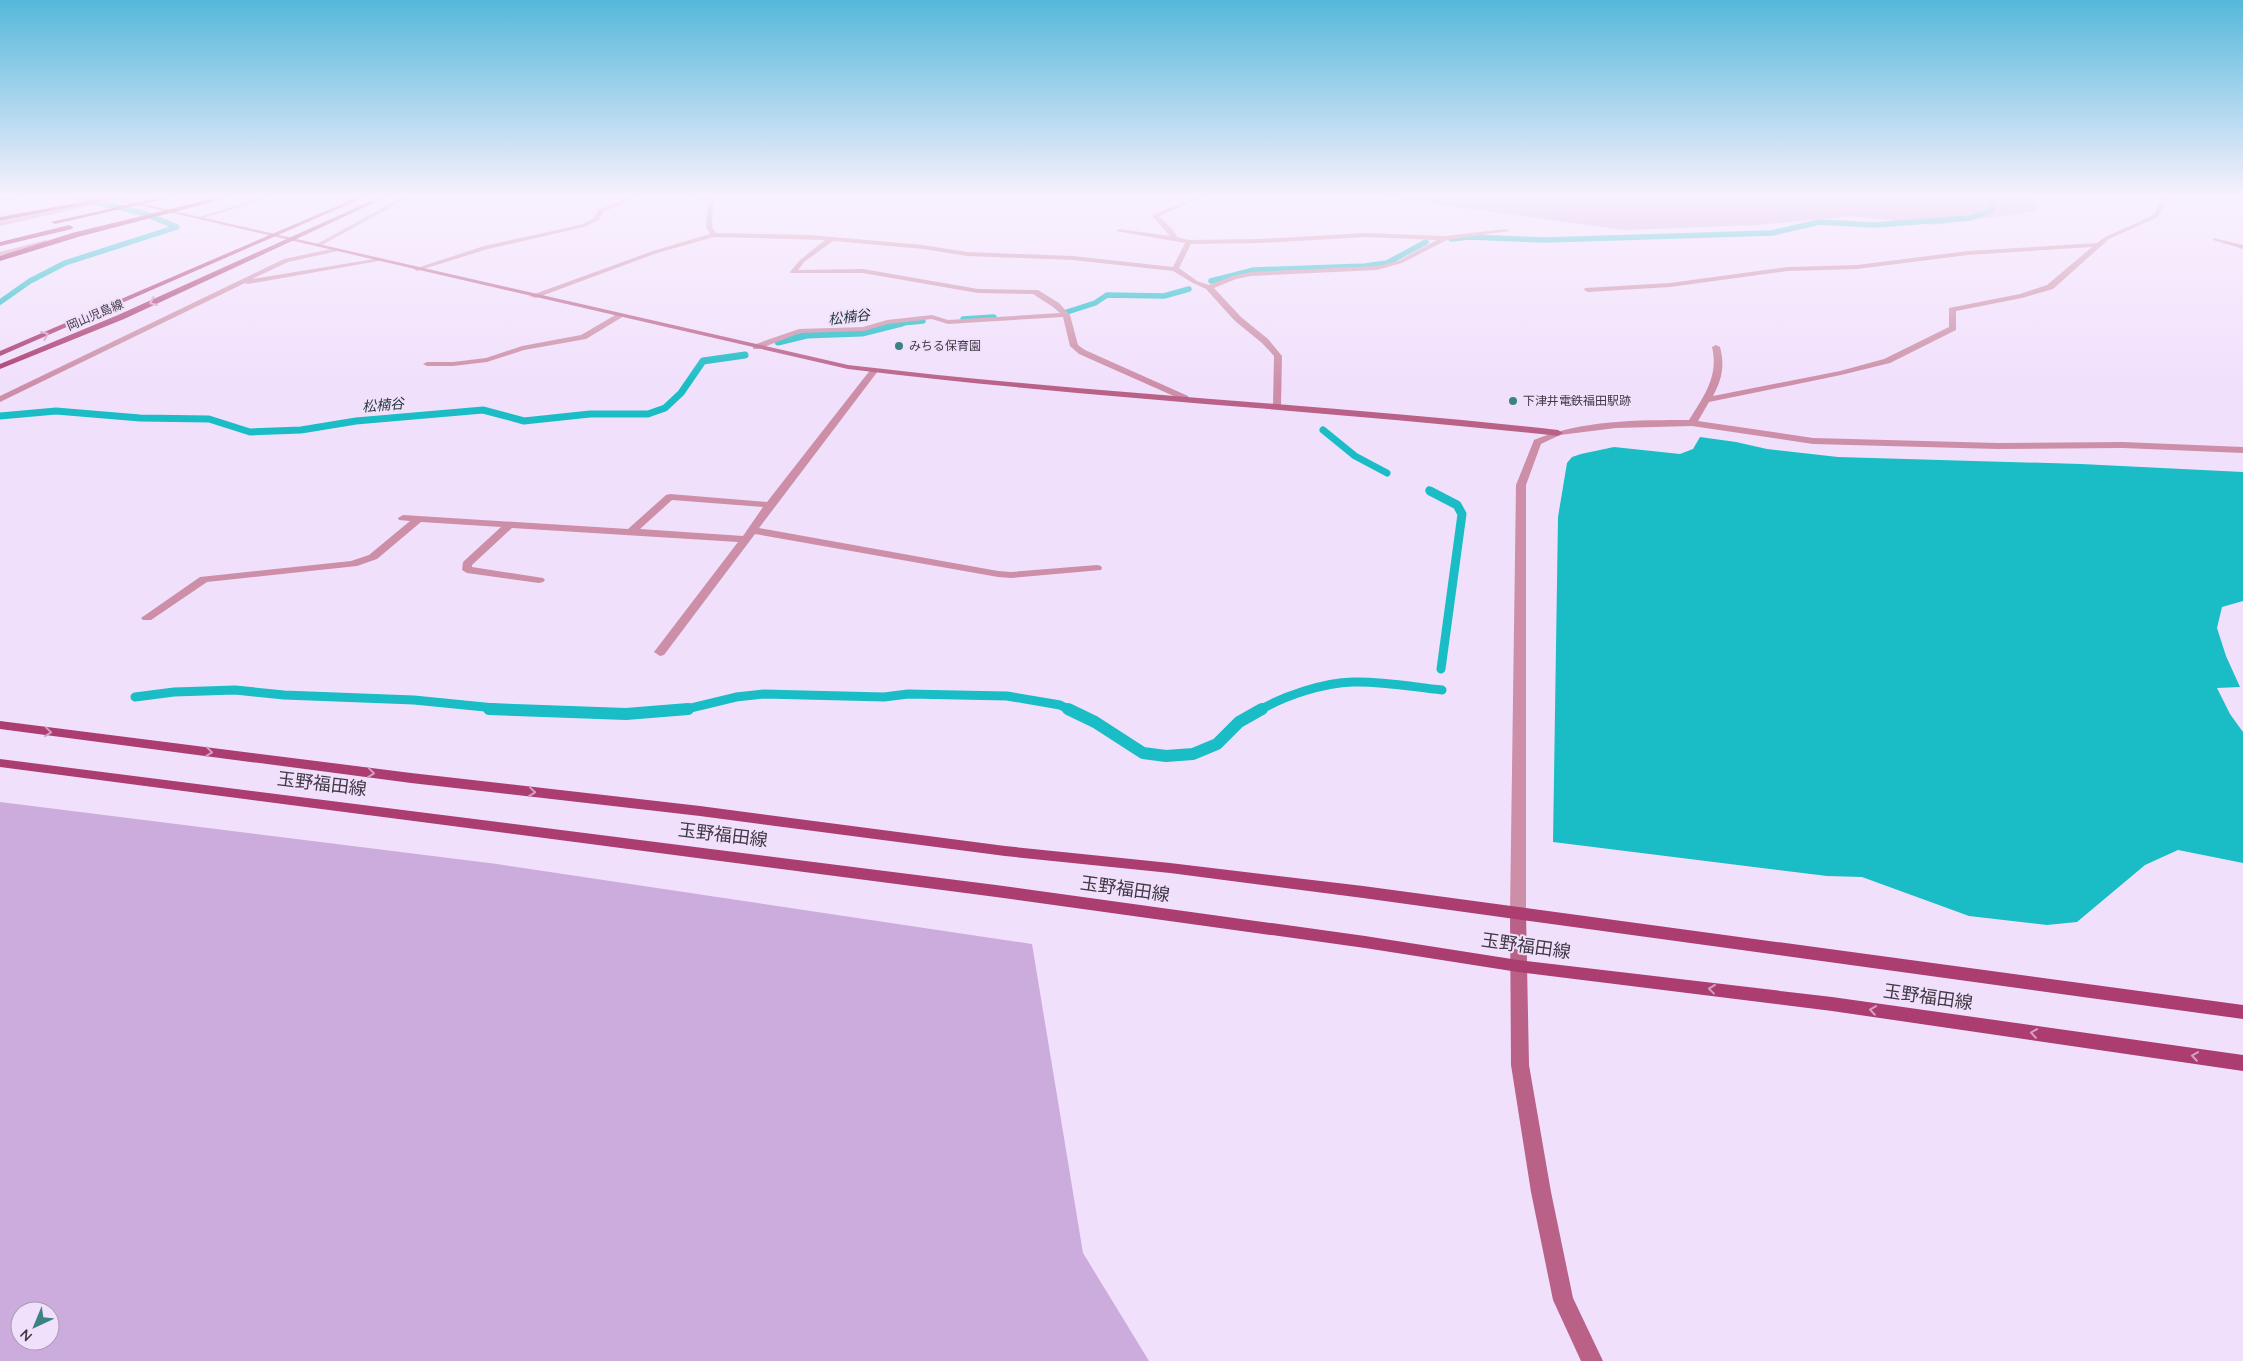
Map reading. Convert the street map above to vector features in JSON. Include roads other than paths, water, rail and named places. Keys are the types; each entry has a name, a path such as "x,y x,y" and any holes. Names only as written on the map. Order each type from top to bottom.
{"main road":[{"name":"岡山児島線","path":"0,354 219,259"},
{"name":"岡山児島線","path":"0,367 121,317 249,259"},
{"name":"玉野福田線","path":"0,725 411,778 700,811 1005,850 1190,870 1862,958 2243,1012"},
{"name":"玉野福田線","path":"0,763 986,890 1365,942 1518,966 1832,1004 2243,1063"}],"street":[{"path":"0,399 286,260 293,259"},
{"path":"374,259 756,347 874,371 1430,419 1558,433 1616,425 1692,423 1813,441 1998,446 2123,445 2243,450"},
{"path":"417,269 450,259"},
{"path":"534,296 638,259"},
{"path":"805,259 793,272 863,271 978,291 1035,292 1056,305 1065,315 1074,346 1082,352 1186,398"},
{"path":"1078,259 1175,270 1194,282 1208,287 1249,330 1265,341 1278,356 1277,406"},
{"path":"1175,270 1180,259"},
{"path":"1208,287 1234,277 1251,274 1377,268 1390,266 1405,259"},
{"path":"1588,290 1670,284 1788,269 1856,267 1924,259"},
{"path":"1706,400 1841,373 1887,361 1953,328 1952,310 2022,296 2050,287 2083,259"},
{"path":"236,284 381,260"},
{"path":"756,347 798,331 864,329 887,322 932,317 948,322 1065,315"},
{"path":"427,364 453,364 487,360 522,348 583,337 620,316"},
{"path":"1692,423 1719,377 1719,356 1716,347"},
{"path":"660,652 770,505 874,371"},
{"path":"1558,433 1537,442 1521,486 1518,914 1520,1065 1541,1192 1564,1300 1592,1361"},
{"path":"632,531 670,497 770,505"},
{"path":"403,518 632,531 750,534 1011,575 1097,568"},
{"path":"147,618 204,579 353,564 373,557 418,519"},
{"path":"510,524 467,564 467,570 539,580"}],"waterway":[{"name":"松楠谷","path":"0,302 30,281 65,263 79,259"},
{"name":"松楠谷","path":"1211,281 1254,270 1365,266 1387,263 1395,259"},
{"name":"松楠谷","path":"1067,312 1095,303 1107,295 1164,296 1189,289"},
{"name":"松楠谷","path":"963,319 994,317"},
{"name":"松楠谷","path":"891,324 923,321"},
{"name":"松楠谷","path":"778,342 807,335 862,333 902,323"},
{"name":"松楠谷","path":"0,416 56,411 140,418 209,419 250,432 301,430 356,421 483,410 524,421 590,414 648,414 665,408 681,393 703,361 745,355"},
{"path":"1323,430 1355,456 1387,473"},
{"path":"1429,490 1433,492"},
{"path":"1430,491 1457,505 1462,514 1441,669"},
{"path":"1260,710 1281,699 1305,691 1341,683 1375,682 1442,690"},
{"path":"135,697 174,692 235,690 284,695 414,700 516,710"},
{"path":"685,709 736,697 764,694 884,697 908,694 1007,696 1060,705 1068,709"},
{"path":"489,709 516,710"},
{"path":"516,710 626,714 685,709"},
{"path":"1068,709 1095,722 1143,753 1166,756 1193,754 1217,744 1239,722 1262,709"}],"place":[{"name":"みちる保育園","path":"899,346"},
{"name":"下津井電鉄福田駅跡","path":"1513,401"}]}
